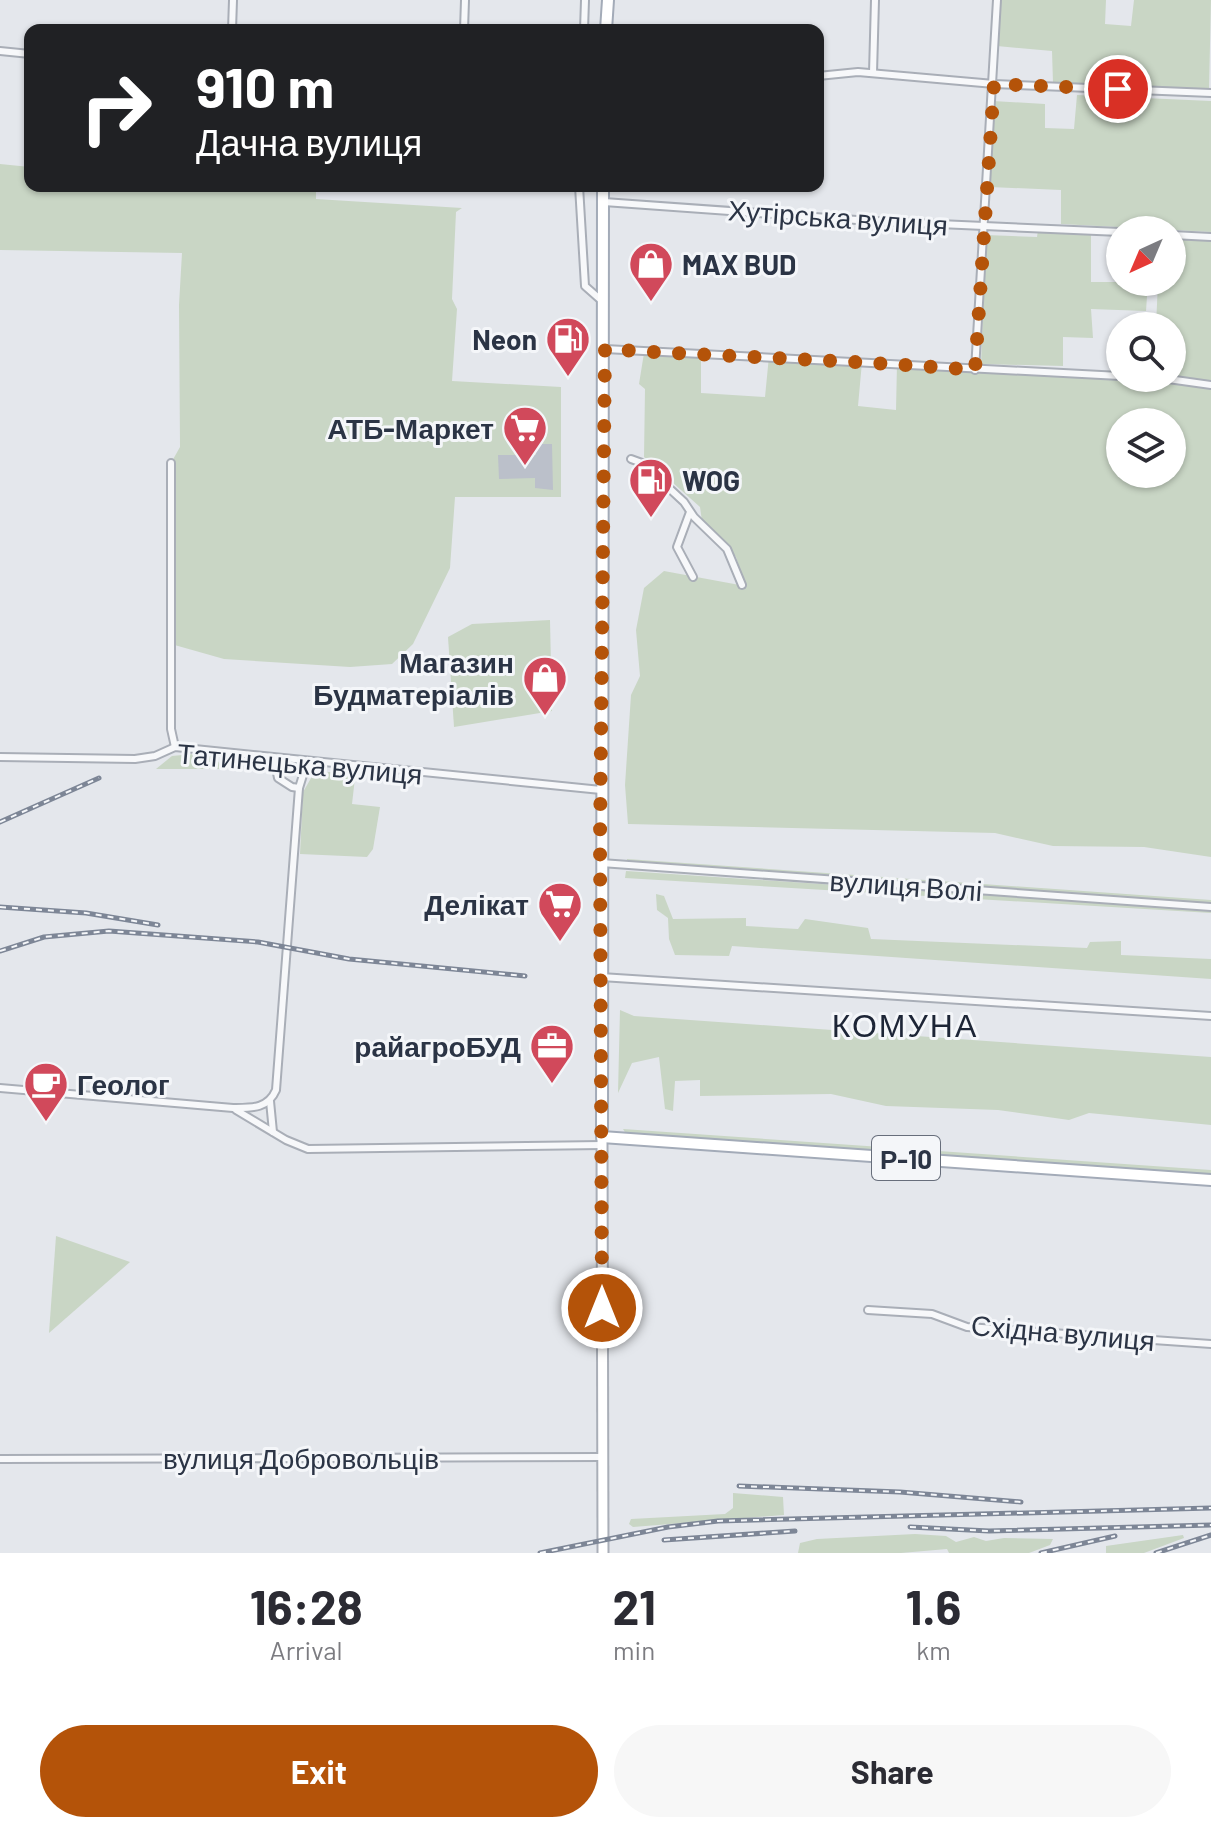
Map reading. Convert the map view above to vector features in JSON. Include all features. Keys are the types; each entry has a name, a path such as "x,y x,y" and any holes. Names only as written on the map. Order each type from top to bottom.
{"main road":[{"path":"606,24 608,0"},
{"path":"603,192 603,1553"},
{"name":"Р-10","path":"602,1141 1211,1180"}],"street":[{"path":"232,24 233,0"},
{"path":"464,24 465,0"},
{"path":"584,24 585,0"},
{"path":"873,73 875,0"},
{"path":"975,370 997,0"},
{"path":"0,51 24,53"},
{"path":"824,76 873,73 994,84 1211,93"},
{"path":"579,192 585,286 602,301"},
{"name":"Хутірська вулиця","path":"604,202 1106,231"},
{"path":"1186,236 1211,237"},
{"path":"605,349 701,357 769,356 1106,375"},
{"path":"1186,382 1211,385"},
{"path":"631,459 642,463 727,549 742,585"},
{"path":"171,463 171,729 175,747"},
{"path":"690,511 677,547 693,577"},
{"name":"Татинецька вулиця","path":"0,757 135,759 155,756 175,747 601,790"},
{"path":"274,758 278,778 299,788"},
{"path":"273,1132 270,1101 276,1090 299,788 303,775 316,763"},
{"name":"вулиця Волі","path":"601,863 1211,907"},
{"path":"601,977 1211,1016"},
{"path":"0,1088 233,1108 252,1108 270,1101"},
{"path":"233,1108 296,1145 312,1149 602,1141"},
{"name":"Східна вулиця","path":"868,1310 932,1314 967,1327 1211,1344"},
{"name":"вулиця Добровольців","path":"0,1459 603,1457"}],"green space":[{"path":"1000,0 1106,0 1105,24 1131,26 1134,0 1211,0 1209,89 1053,83 1052,51 997,46"},
{"path":"1077,95 1211,101 1211,232 1186,231 1186,216 1106,216 1106,226 1061,224 1061,190 990,187 993,101 1045,104 1045,128 1074,129"},
{"path":"0,164 24,166 24,192 316,192 316,199 462,208 456,212 452,299 457,309 452,381 561,387 561,497 455,497 450,568 413,644 392,664 350,667 224,659 171,644 171,463 180,447 179,305 182,253 0,250"},
{"path":"1038,230 1091,234 1091,282 1106,282 1106,296 1147,296 1146,311 1091,309 1093,338 1063,337 1063,366 981,364 986,235 1037,237"},
{"path":"1186,236 1211,237 1211,857 1144,847 1053,846 995,833 628,824 625,785 631,695 640,676 636,630 644,588 664,571 745,586 736,557 702,521 700,507 644,457 645,389 639,384 644,353 701,357 701,393 765,397 769,356 862,362 858,406 896,410 897,364 1106,377 1106,392 1186,392 1186,312 1157,312 1157,296 1186,296"},
{"path":"550,620 552,711 454,727 448,637 472,624"},
{"path":"213,755 224,769 156,769 172,756"},
{"path":"330,772 355,778 352,804 380,807 373,849 367,857 300,854 303,792 314,773"},
{"path":"627,859 1211,900 1211,904 627,863"},
{"path":"626,871 1211,910 1211,913 625,878"},
{"path":"656,894 664,896 673,919 746,918 746,926 798,929 805,919 868,928 871,939 1087,948 1090,942 1121,941 1121,955 1211,959 1211,979 732,946 729,956 675,955 669,939 668,918 657,910"},
{"path":"620,1010 634,1016 1211,1057 1211,1125 1089,1113 1069,1120 998,1110 886,1106 831,1094 700,1096 700,1080 675,1081 673,1111 665,1109 659,1057 632,1063 618,1093"},
{"path":"623,1129 1211,1170 1211,1176 626,1134"},
{"path":"56,1236 130,1262 49,1333"},
{"path":"733,1493 783,1497 784,1515 633,1527 629,1524 631,1519 725,1514 733,1508"},
{"path":"915,1534 946,1536 956,1542 974,1537 986,1541 1004,1538 1053,1539 1050,1545 1029,1553 949,1553 947,1549 901,1553 798,1553 800,1543 817,1539"},
{"path":"1183,1535 1184,1538 1144,1553 1106,1553 1106,1546"}],"building":[{"name":"АТБ-Маркет","path":"535,444 552,444 553,490 535,488 535,478 499,479 498,455 536,455"}],"railway":[{"path":"0,822 99,778"},
{"path":"0,907 86,913 158,925"},
{"path":"0,951 44,937 109,931 258,942 349,959 525,976"},
{"path":"739,1486 900,1492 1021,1502"},
{"path":"540,1553 668,1527 718,1521 1211,1508"},
{"path":"910,1527 989,1531 1211,1525"},
{"path":"664,1540 795,1531"},
{"path":"1156,1553 1211,1535"},
{"path":"1041,1553 1115,1536"}],"place":[{"name":"MAX BUD","path":"651,303"},
{"name":"Neon","path":"568,378"},
{"name":"АТБ-Маркет","path":"525,467"},
{"name":"WOG","path":"651,519"},
{"name":"Магазин Будматеріалів","path":"545,717"},
{"name":"Делікат","path":"560,943"},
{"name":"райагроБУД","path":"552,1085"},
{"name":"Геолог","path":"46,1123"}],"district":[{"name":"КОМУНА","path":"905,1024"}],"route":[{"path":"602,1308 600,839 605,349 701,357 769,356 975,370 994,84 1118,89"}]}
